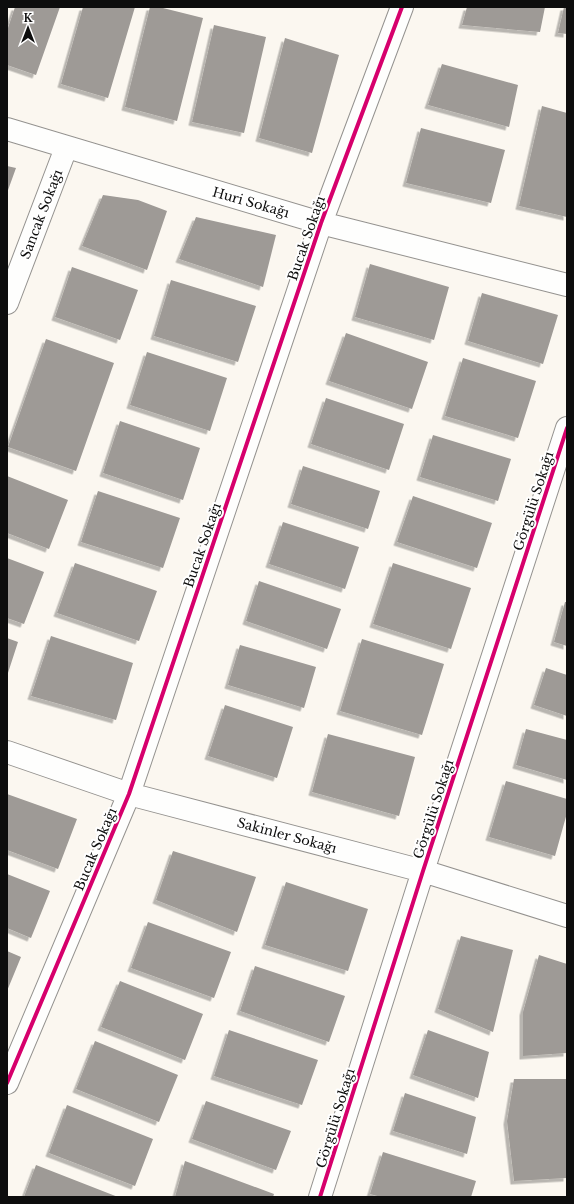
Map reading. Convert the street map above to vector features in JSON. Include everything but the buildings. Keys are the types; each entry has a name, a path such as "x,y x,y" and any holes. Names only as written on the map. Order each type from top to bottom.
{"street":[{"name":"Bucak Sokağı","path":"7,1083 129,794 321,223 402,7"},
{"name":"Huri Sokağı","path":"7,129 66,148 321,223 567,286"},
{"name":"Sancak Sokağı","path":"7,303 66,148"},
{"name":"Görgülü Sokağı","path":"320,1197 423,871 567,428"},
{"name":"Sakinler Sokağı","path":"7,752 129,794 423,871 567,916"}],"cycle path":[{"path":"7,1083 129,794 321,223 402,7"},
{"path":"320,1197 423,871 567,428"}]}
